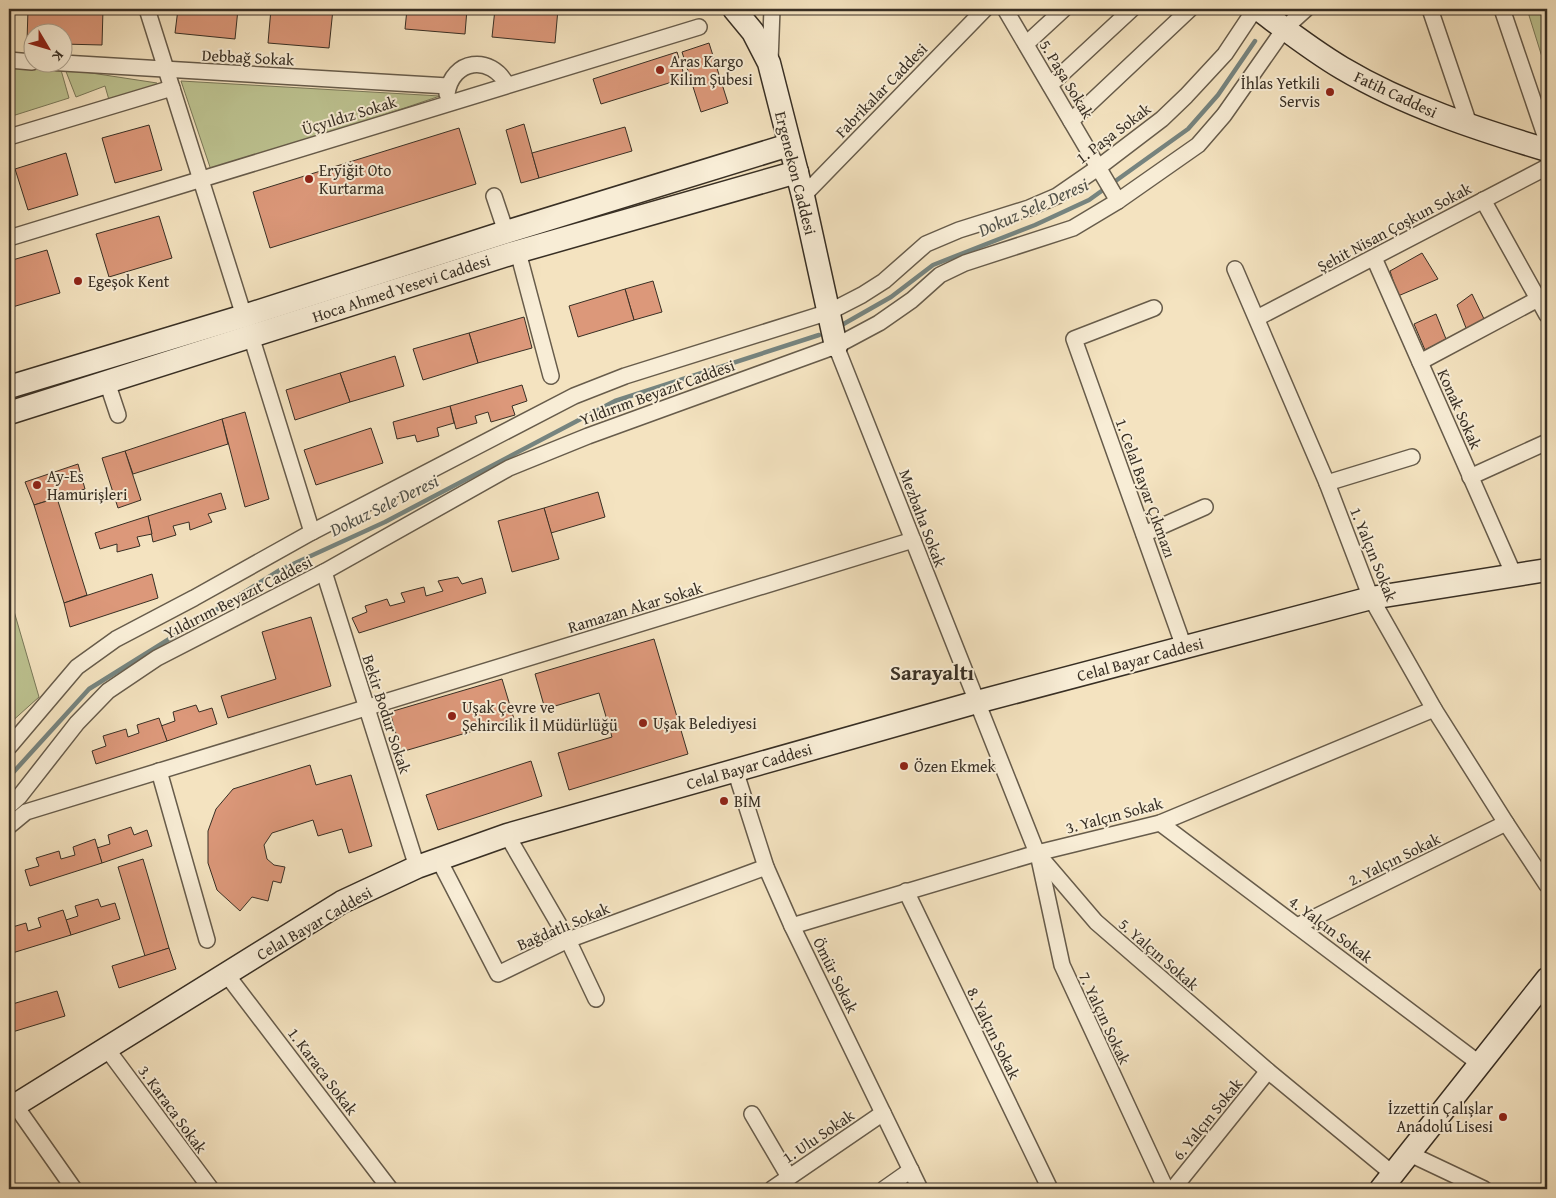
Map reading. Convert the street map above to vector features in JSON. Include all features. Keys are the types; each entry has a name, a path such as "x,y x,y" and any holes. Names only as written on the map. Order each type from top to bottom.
{"street":[{"path":"147,9 312,532"},
{"name":"Ergenekon Caddesi","path":"734,9 753,32 770,63 836,346"},
{"path":"770,63 772,9"},
{"name":"Fabrikalar Caddesi","path":"802,196 985,9"},
{"name":"5. Paşa Sokak","path":"1005,9 1116,198"},
{"path":"1026,44 1064,9"},
{"path":"1050,84 1132,9"},
{"path":"1072,121 1190,9"},
{"name":"Fatih Caddesi","path":"1256,9 1342,68 1402,100 1470,126 1547,141"},
{"name":"1. Paşa Sokak","path":"829,312 884,281 926,244 958,230 1012,214 1057,196 1102,172 1186,96 1225,54 1256,9"},
{"name":"Yıldırım Beyazıt Caddesi","path":"9,806 19,797 77,723 108,692 157,658 324,572 510,468 588,436 836,346 879,323 912,300 940,275 965,262 1073,228 1198,145 1224,116 1285,28 1306,9"},
{"path":"1430,9 1470,126"},
{"path":"1502,9 1547,141"},
{"name":"Üçyıldız Sokak","path":"9,238 699,27"},
{"path":"9,60 22,61"},
{"name":"Debbağ Sokak","path":"72,64 448,86"},
{"path":"447,104 448,86 460,70 468,66 478,64 488,66 503,78 507,85"},
{"path":"9,137 172,88"},
{"name":"Hoca Ahmed Yesevi Caddesi","path":"9,412 107,382 247,326 506,232 789,145"},
{"name":"Şehit Nisan Çoşkun Sokak","path":"1257,318 1547,167"},
{"name":"Hoca Ahmed Yesevi Caddesi","path":"9,387 247,326 518,252 796,172"},
{"path":"494,196 506,232"},
{"path":"1484,200 1547,315"},
{"path":"518,252 551,376"},
{"name":"Konak Sokak","path":"1374,258 1514,575"},
{"name":"1. Yalçın Sokak","path":"1235,269 1327,483 1371,598 1434,709 1547,885"},
{"path":"1420,362 1538,299"},
{"name":"1. Celal Bayar Çıkmazı","path":"1154,308 1074,340 1184,647"},
{"name":"Yıldırım Beyazıt Caddesi","path":"9,746 77,667 116,640 312,532 574,396 626,376 829,312"},
{"name":"Mezbaha Sokak","path":"836,346 977,702"},
{"path":"107,382 118,415"},
{"path":"1470,477 1547,442"},
{"path":"1327,483 1412,457"},
{"path":"1144,534 1204,507"},
{"name":"Ramazan Akar Sokak","path":"9,826 26,812 913,540"},
{"name":"Celal Bayar Caddesi","path":"12,1107 342,902 428,862 507,835 977,702 1371,598 1547,570"},
{"name":"Bekir Bodur Sokak","path":"324,572 367,708 428,862"},
{"name":"5. Yalçın Sokak","path":"977,702 1037,853 1096,922 1268,1071 1387,1182"},
{"name":"3. Yalçın Sokak","path":"792,926 1037,853 1160,823 1434,709"},
{"name":"Ömür Sokak","path":"735,770 766,867 792,926 920,1189"},
{"path":"159,771 207,940"},
{"name":"4. Yalçın Sokak","path":"1160,823 1480,1064"},
{"name":"2. Yalçın Sokak","path":"1297,926 1506,823"},
{"path":"507,835 568,940 596,999"},
{"name":"7. Yalçın Sokak","path":"1037,853 1062,965 1166,1189"},
{"name":"Bağdatlı Sokak","path":"428,862 498,974 568,940 766,867"},
{"name":"8. Yalçın Sokak","path":"906,891 1050,1189"},
{"name":"1. Karaca Sokak","path":"227,974 390,1189"},
{"path":"1387,1182 1547,979"},
{"name":"3. Karaca Sokak","path":"107,1049 211,1189"},
{"name":"6. Yalçın Sokak","path":"1173,1189 1268,1071"},
{"path":"12,1107 74,1189"},
{"name":"1. Ulu Sokak","path":"772,1189 883,1113"},
{"path":"752,1114 788,1177"},
{"path":"1410,1154 1484,1189"},
{"path":"884,1189 911,1170"}],"green space":[{"path":"1527,9 1547,9 1547,73"},
{"path":"9,68 22,68 22,72 62,72 69,98 9,117"},
{"path":"72,70 157,83 158,85 109,100 105,86 76,97 66,72 72,72"},
{"path":"181,81 440,96 212,173"},
{"path":"9,594 39,697 9,724"}],"building":[{"path":"28,9 103,9 102,45 72,44 72,22 28,22"},
{"path":"178,9 238,9 235,39 175,33"},
{"path":"271,9 333,9 329,48 268,43"},
{"path":"407,9 467,9 465,34 405,29"},
{"path":"495,9 558,9 555,43 492,37"},
{"path":"709,43 728,103 701,112 682,52"},
{"path":"677,52 685,78 601,104 593,79"},
{"path":"524,124 539,178 521,183 506,130"},
{"path":"149,125 162,170 115,183 102,138"},
{"path":"625,127 632,151 539,178 532,153"},
{"path":"459,128 476,184 270,248 253,192"},
{"path":"66,153 78,195 28,210 15,169"},
{"path":"159,216 172,258 109,277 96,234"},
{"path":"47,250 60,293 9,308 9,261"},
{"path":"1422,253 1438,279 1398,296 1390,271"},
{"path":"653,281 662,312 634,320 625,289"},
{"path":"625,289 634,320 578,337 569,306"},
{"path":"1472,294 1486,323 1468,333 1457,305"},
{"path":"1436,314 1446,339 1425,350 1414,324"},
{"path":"524,317 532,348 478,363 469,333"},
{"path":"469,333 478,363 423,380 413,349"},
{"path":"395,356 404,386 350,402 340,373"},
{"path":"340,373 350,402 295,420 286,390"},
{"path":"522,385 527,401 512,406 515,415 491,422 488,412 475,416 477,423 456,429 450,406"},
{"path":"450,406 454,423 437,428 439,436 417,442 415,435 397,439 393,422"},
{"path":"245,412 269,499 245,507 222,419"},
{"path":"222,419 228,444 133,474 125,451"},
{"path":"371,428 383,463 316,485 304,450"},
{"path":"125,451 141,500 118,508 102,458"},
{"path":"78,464 85,489 34,505 25,482"},
{"path":"598,492 605,517 551,533 544,508"},
{"path":"221,493 226,509 208,514 212,522 190,530 189,522 173,526 176,535 153,542 148,516"},
{"path":"57,498 87,595 64,603 34,505"},
{"path":"544,508 559,559 512,572 498,521"},
{"path":"148,516 152,534 137,537 140,546 117,552 117,544 100,549 95,533"},
{"path":"152,574 158,598 70,627 64,603"},
{"path":"458,577 462,584 482,578 486,593 359,633 352,618 367,612 365,606 387,599 390,606 405,602 401,593 424,587 426,596 443,591 438,581"},
{"path":"311,617 331,686 228,718 221,696 276,679 262,632"},
{"name":"Uşak Belediyesi","path":"654,639 688,754 569,790 558,753 612,737 599,693 545,709 535,674"},
{"name":"Uşak Çevre ve Şehircilik İl Müdürlüğü","path":"502,679 514,719 401,752 390,712"},
{"path":"196,705 199,712 212,708 217,724 167,741 161,726 175,721 173,712"},
{"path":"159,718 167,741 96,764 92,751 106,746 103,736 126,729 128,737 139,733 137,725"},
{"path":"531,761 542,796 438,830 426,795"},
{"path":"310,765 316,785 351,775 372,846 349,853 342,829 318,836 313,820 272,833 264,845 267,859 274,865 285,867 281,883 273,881 268,901 252,897 240,911 217,890 208,863 208,831 216,809 233,789"},
{"path":"131,827 134,835 147,830 152,846 102,863 97,848 110,844 108,835"},
{"path":"95,839 102,863 30,886 25,870 39,866 36,858 59,851 61,859 75,855 73,847"},
{"path":"143,859 169,948 145,956 118,867"},
{"path":"98,899 101,907 115,903 120,919 71,935 66,920 78,916 75,906"},
{"path":"63,910 71,935 9,954 9,928 26,923 28,931 41,927 38,918"},
{"path":"169,948 176,969 119,988 112,966"},
{"path":"57,991 65,1016 9,1033 9,1005"}],"waterway":[{"name":"Dokuz Sele Deresi","path":"840,326 891,297 933,265 1035,225 1089,200 1188,129 1218,95 1255,41"},
{"name":"Dokuz Sele Deresi","path":"9,777 89,689 280,570 385,522 615,401 819,335"}],"place":[{"name":"Aras Kargo Kilim Şubesi","path":"660,70"},
{"name":"İhlas Yetkili Servis","path":"1330,92"},
{"name":"Eryiğit Oto Kurtarma","path":"309,179"},
{"name":"Egeşok Kent","path":"78,281"},
{"name":"Ay-Es Hamurişleri","path":"37,485"},
{"name":"Uşak Çevre ve Şehircilik İl Müdürlüğü","path":"452,716"},
{"name":"Uşak Belediyesi","path":"643,723"},
{"name":"Özen Ekmek","path":"904,766"},
{"name":"BİM","path":"724,801"},
{"name":"İzzettin Çalışlar Anadolu Lisesi","path":"1503,1117"}],"district":[{"name":"Sarayaltı","path":"932,672"}]}
